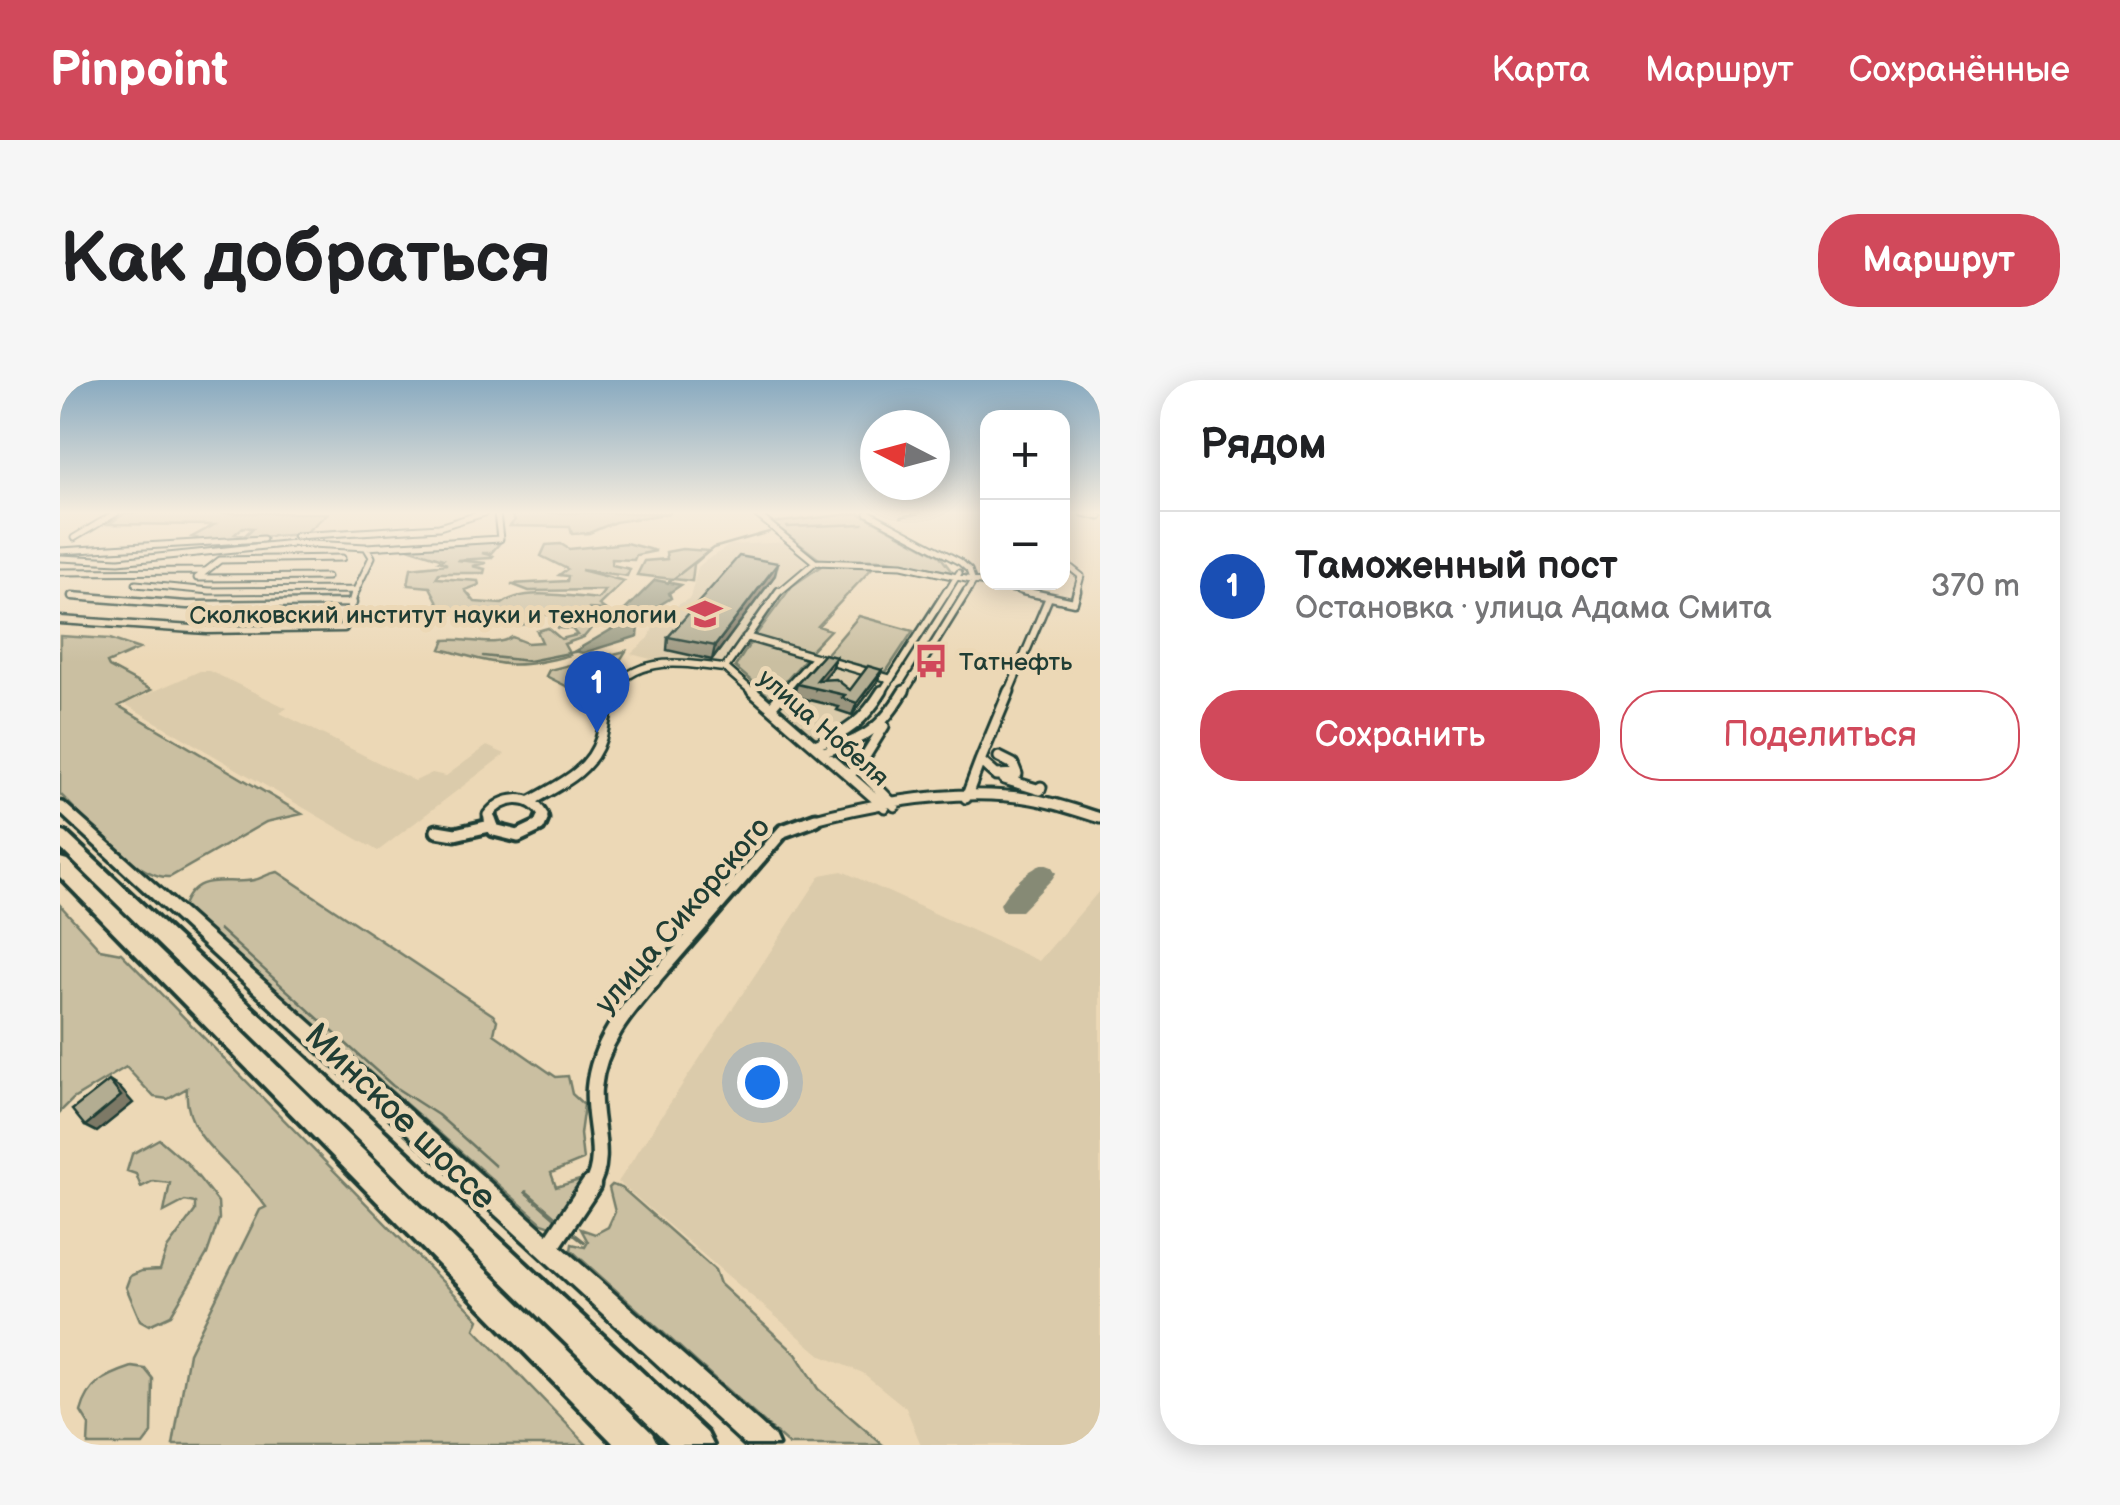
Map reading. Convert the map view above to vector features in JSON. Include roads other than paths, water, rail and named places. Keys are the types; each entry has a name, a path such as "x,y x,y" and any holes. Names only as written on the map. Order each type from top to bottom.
{"highway":[{"name":"Минское шоссе","path":"60,837 694,1445"},
{"name":"Минское шоссе","path":"60,865 640,1445"}],"main road":[{"path":"60,806 765,1445"}],"street":[{"path":"216,563 198,579 325,580 338,563"},
{"path":"339,642 369,563"},
{"name":"улица Нобеля","path":"814,563 785,584 725,668 820,749 854,771 890,807"},
{"path":"842,563 892,564 1074,602 1081,576 1070,567"},
{"path":"820,749 857,726 892,679 958,577 952,563"},
{"path":"961,563 973,580"},
{"path":"60,572 205,571"},
{"path":"854,771 973,580"},
{"path":"136,584 210,591 357,590"},
{"path":"72,596 188,604 353,603"},
{"path":"966,798 1049,596"},
{"path":"60,620 207,630 344,628"},
{"path":"922,634 939,638"},
{"path":"746,637 892,679"},
{"path":"771,706 815,657"},
{"path":"531,801 591,760 612,690 623,678 642,668 669,662 725,668"},
{"path":"820,749 850,743 885,722"},
{"path":"850,743 868,752"},
{"path":"980,761 984,769 998,776 1040,790 999,757"},
{"path":"972,781 980,774 1013,777 1016,767"},
{"name":"улица Сикорского","path":"549,1248 599,1174 594,1088 604,1049 618,1018 783,832 805,821 966,798 1028,799 1100,818"},
{"path":"437,831 455,834 490,826 509,836 534,830 543,815 531,801 516,799 495,806 488,815 490,826"}],"waterway":[{"path":"668,583 694,563"},
{"path":"483,656 529,661 579,651"},
{"path":"219,929 393,1086 438,1115 495,1166"},
{"path":"526,1192 555,1217"},
{"path":"575,1235 584,1242"}],"place":[{"name":"Сколковский институт науки и технологии","path":"705,614"},
{"name":"Татнефть","path":"931,661"},
{"name":"Таможенный пост","path":"597,733"}]}
